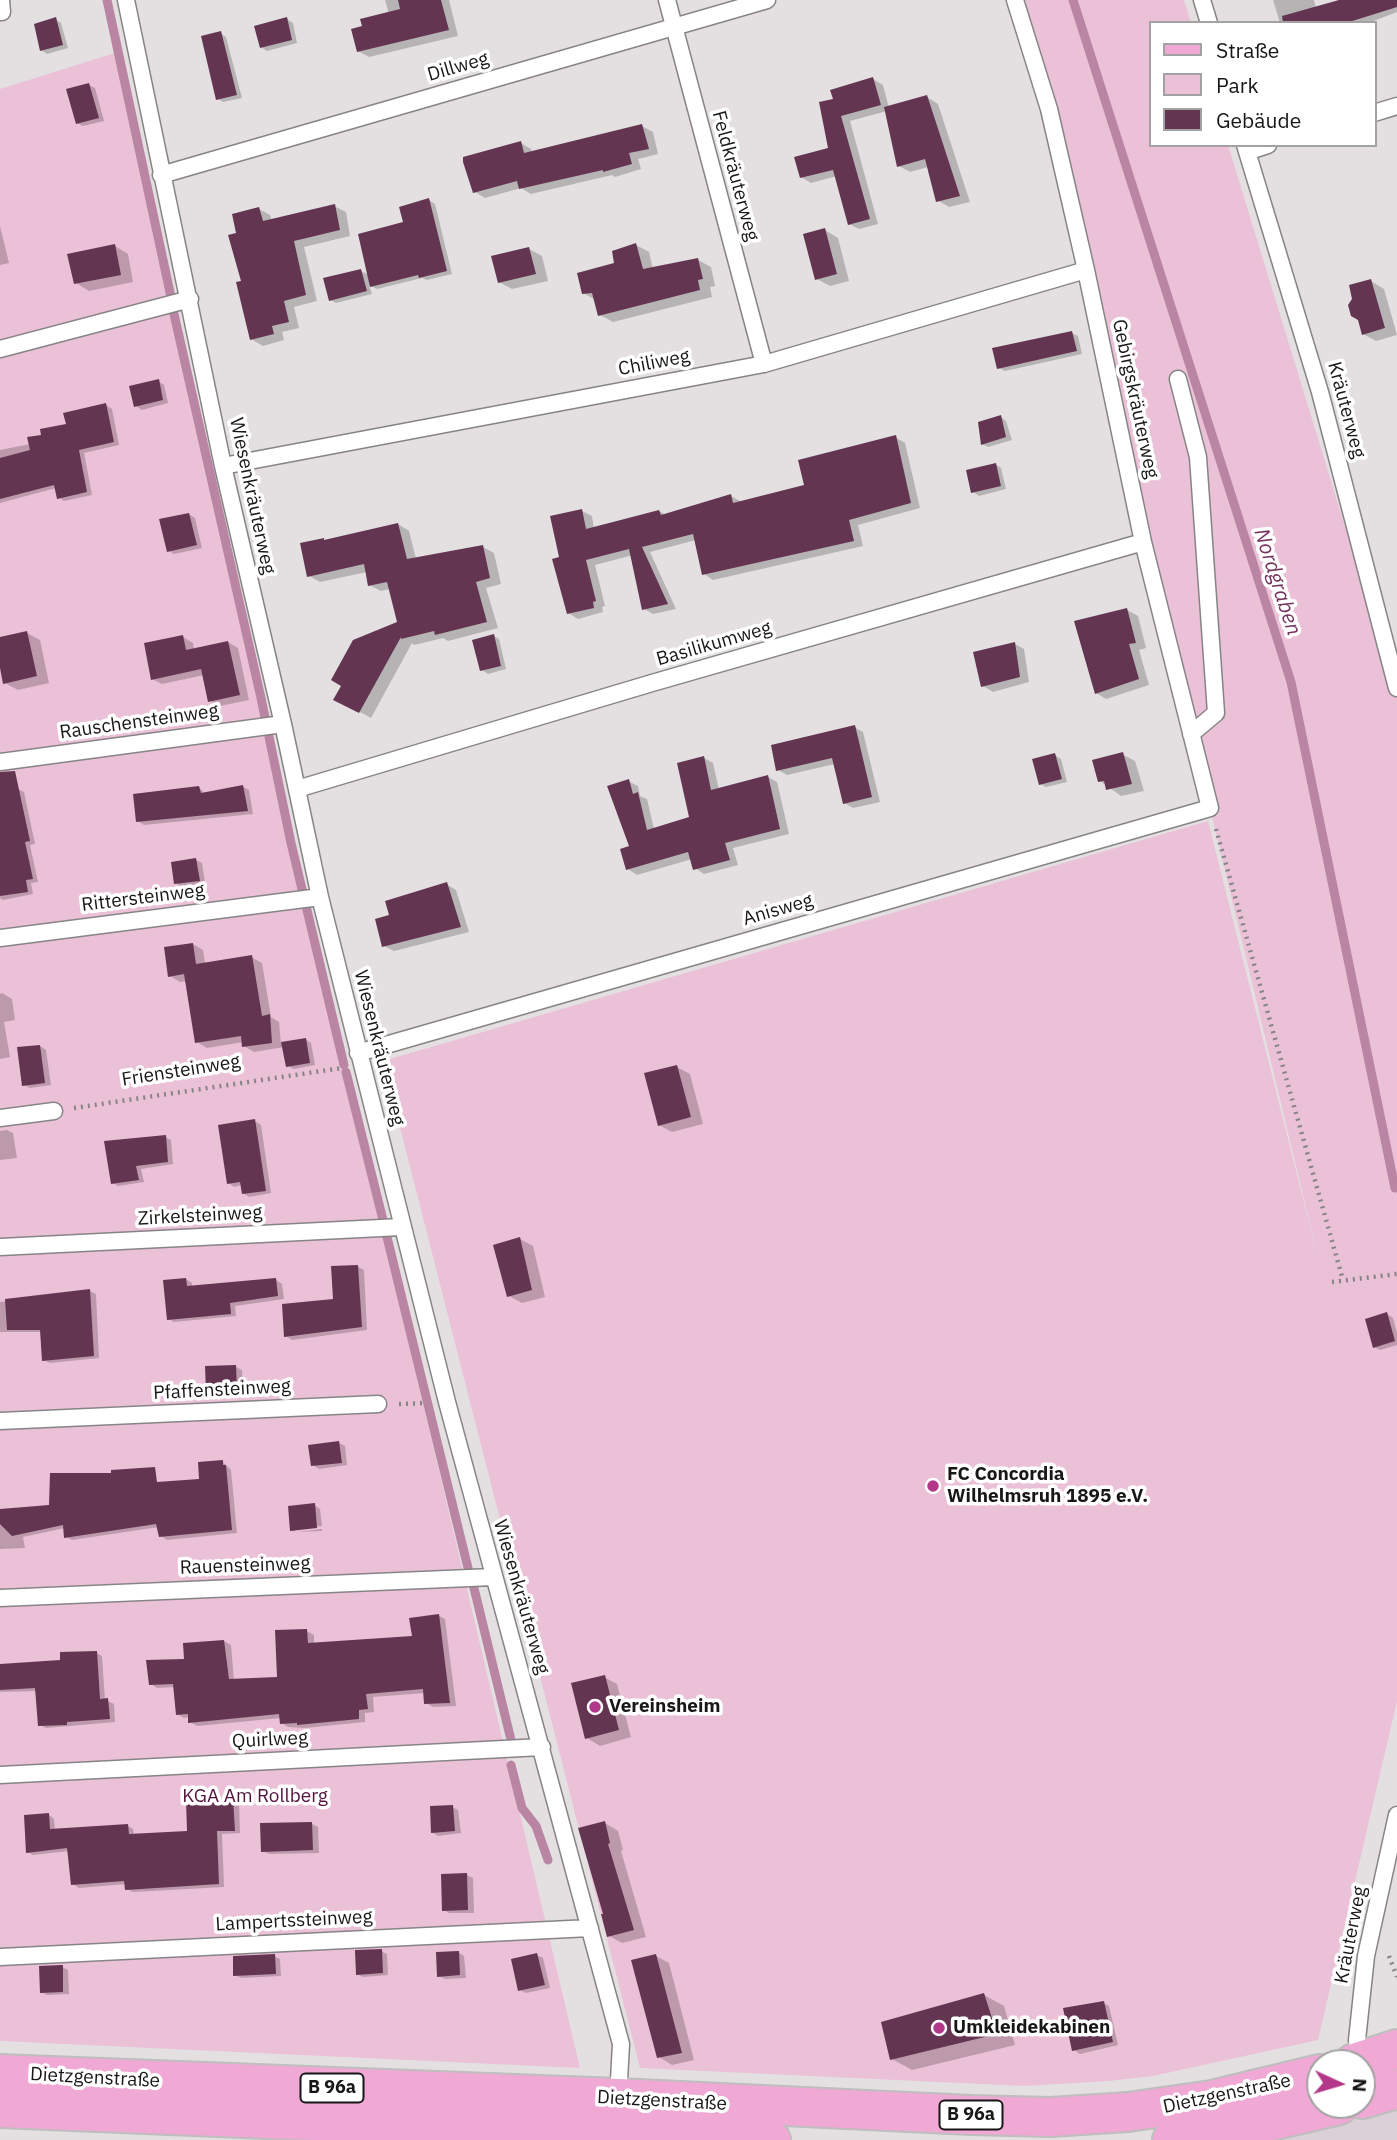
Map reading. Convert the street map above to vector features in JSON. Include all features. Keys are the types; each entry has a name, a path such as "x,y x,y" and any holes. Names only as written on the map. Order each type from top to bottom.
{"main road":[{"name":"Dietzgenstraße","path":"1376,2070 1397,2049"},
{"name":"Dietzgenstraße","path":"0,2074 618,2115 1050,2117 1128,2112 1212,2100 1306,2077"},
{"name":"Dietzgenstraße","path":"1195,2139 1306,2102"},
{"name":"Dietzgenstraße","path":"0,2108 287,2130 565,2136 618,2115 771,2140"}],"lane":[{"path":"0,12 1,0"},
{"name":"Wiesenkräuterweg","path":"126,0 161,175 190,299 272,726 297,789 320,897 401,1227 493,1577 542,1747 621,2044 618,2115"},
{"name":"Feldkräuterweg","path":"667,0 764,364"},
{"name":"Dillweg","path":"161,175 767,0"},
{"name":"Gebirgskräuterweg","path":"1015,0 1049,109 1143,542 1210,808"},
{"path":"1202,0 1208,21"},
{"path":"1376,112 1397,106"},
{"name":"Kräuterweg","path":"1246,149 1320,392 1397,688"},
{"name":"Chiliweg","path":"223,466 764,364 1086,270"},
{"path":"0,349 190,299"},
{"path":"1178,379 1198,457 1216,713 1191,734"},
{"name":"Basilikumweg","path":"297,789 652,683 1143,542"},
{"name":"Rauschensteinweg","path":"0,762 272,726"},
{"name":"Anisweg","path":"358,1053 1210,808"},
{"name":"Rittersteinweg","path":"0,938 320,897"},
{"path":"0,1118 54,1111"},
{"name":"Zirkelsteinweg","path":"0,1247 401,1227"},
{"name":"Pfaffensteinweg","path":"0,1421 378,1404"},
{"name":"Rauensteinweg","path":"0,1598 493,1577"},
{"name":"Quirlweg","path":"0,1775 542,1747"},
{"name":"Kräuterweg","path":"1358,2049 1366,1956 1397,1815"},
{"name":"Lampertssteinweg","path":"0,1957 590,1928"}],"path":[{"path":"1210,808 1343,1280"},
{"name":"Friensteinweg","path":"54,1111 353,1067 358,1053"},
{"path":"1332,1282 1397,1274"},
{"path":"378,1404 447,1402"}],"shaded area":[{"path":"1397,2100 1397,2140 1236,2140 1321,2119 1376,2119 1376,2105"}],"green space":[{"name":"FC Concordia Wilhelmsruh 1895 e.V.","path":"1015,0 1184,0 1190,21 1148,21 1148,147 1229,147 1397,696 1397,1701 1318,2040 1153,2076 1024,2086 640,2068 383,1061 1208,821 1320,1266 1210,808 1086,270"},
{"name":"KGA Am Rollberg","path":"118,52 291,843 580,2068 0,2041 0,89"}],"building":[{"path":"398,0 441,0 449,30 357,52 351,29 362,26 360,19 400,9"},
{"path":"1339,0 1397,0 1397,7 1352,21 1283,21 1282,16"},
{"path":"56,17 63,45 40,51 34,24"},
{"path":"287,17 292,40 260,48 254,26"},
{"path":"221,31 237,95 216,100 201,36"},
{"path":"873,77 881,105 841,116 870,219 848,225 833,170 800,178 794,157 828,148 819,102 833,99 830,90"},
{"path":"89,83 99,118 76,124 66,89"},
{"path":"927,95 960,196 936,202 925,159 897,167 884,107"},
{"path":"642,124 649,149 629,153 632,164 603,172 519,189 517,181 473,193 463,162 463,157 521,141 524,153"},
{"path":"429,198 447,271 370,287 358,234 403,222 399,207"},
{"path":"335,204 340,230 294,241 306,295 284,301 289,322 272,326 274,334 250,340 236,282 241,281 228,235 236,233 232,214 259,207 263,221"},
{"path":"825,228 837,274 815,280 803,234"},
{"path":"636,243 643,269 698,258 703,279 698,280 700,290 598,316 592,293 582,294 577,273 614,263 612,251"},
{"path":"115,244 121,275 74,284 67,254"},
{"path":"529,247 536,274 498,283 491,256"},
{"path":"361,269 367,291 329,301 323,278"},
{"path":"1371,279 1385,328 1362,335 1358,320 1351,316 1348,305 1352,299 1349,285"},
{"path":"1072,331 1077,351 997,369 992,348"},
{"path":"159,379 163,400 134,407 129,386"},
{"path":"106,403 114,442 79,450 87,492 57,499 54,485 0,499 0,458 30,450 27,437 41,435 40,429 66,424 63,413"},
{"path":"1001,415 1006,437 981,445 978,422"},
{"path":"896,435 911,503 849,520 854,541 702,575 693,534 642,547 668,604 642,610 629,549 586,560 596,601 593,602 594,608 567,614 552,559 559,557 550,516 582,509 586,529 659,510 661,515 731,494 733,503 804,485 798,460"},
{"path":"996,463 1001,486 971,493 966,470"},
{"path":"189,513 197,545 167,552 159,519"},
{"path":"398,523 407,559 483,545 490,578 476,582 487,622 435,635 434,631 401,637 359,713 333,700 341,686 331,680 353,640 397,622 387,582 368,586 364,564 307,577 300,543"},
{"path":"1127,608 1136,643 1129,644 1139,679 1095,694 1074,621"},
{"path":"27,631 37,676 3,684 0,637"},
{"path":"494,634 501,666 480,671 472,640"},
{"path":"183,635 186,650 228,641 240,695 208,702 201,669 151,680 144,643"},
{"path":"1015,642 1020,677 981,687 973,652"},
{"path":"855,725 872,797 843,804 832,758 776,771 771,745"},
{"path":"1123,752 1132,784 1106,790 1104,781 1098,782 1092,760"},
{"path":"1055,753 1062,779 1039,785 1032,759"},
{"path":"704,756 711,790 768,775 780,829 725,843 730,860 693,870 688,852 626,870 620,849 629,846 607,786 629,779 633,794 638,792 647,830 689,817 677,763"},
{"path":"15,771 30,841 25,842 33,879 26,880 28,892 0,896 0,772"},
{"path":"243,785 248,811 136,822 133,794 199,786 201,793"},
{"path":"196,858 200,881 174,884 171,862"},
{"path":"447,882 461,927 382,947 375,919 389,915 385,901"},
{"path":"193,943 196,964 252,955 262,1016 270,1014 272,1043 242,1047 241,1036 195,1043 184,974 168,977 164,947"},
{"path":"306,1038 310,1063 286,1067 281,1042"},
{"path":"40,1045 45,1083 22,1086 17,1047"},
{"path":"677,1065 691,1117 658,1126 644,1073"},
{"path":"255,1119 266,1191 242,1194 240,1182 227,1184 218,1125"},
{"path":"166,1135 168,1162 136,1166 139,1180 111,1184 104,1141"},
{"path":"520,1237 532,1290 507,1297 493,1245"},
{"path":"358,1265 362,1327 284,1337 282,1304 333,1299 331,1266"},
{"path":"186,1278 187,1286 276,1278 278,1296 230,1303 231,1314 167,1320 163,1280"},
{"path":"90,1289 94,1356 42,1361 40,1330 7,1330 5,1299"},
{"path":"1387,1312 1395,1341 1373,1348 1365,1319"},
{"path":"236,1365 237,1390 206,1391 205,1366"},
{"path":"339,1441 342,1463 311,1466 308,1445"},
{"path":"223,1460 223,1465 226,1465 232,1530 159,1537 156,1524 64,1538 63,1525 12,1536 0,1524 0,1509 49,1505 50,1473 111,1473 111,1470 155,1467 157,1482 199,1479 198,1462"},
{"path":"315,1503 317,1528 290,1531 288,1506"},
{"path":"439,1614 450,1703 424,1704 423,1689 366,1694 368,1709 359,1710 359,1719 280,1724 279,1714 188,1723 188,1714 176,1715 173,1684 149,1685 146,1660 184,1659 183,1643 224,1640 229,1679 277,1677 275,1630 307,1629 308,1643 412,1636 409,1618"},
{"path":"97,1651 100,1699 108,1698 110,1719 38,1726 35,1688 0,1690 0,1664 60,1660 60,1652"},
{"name":"Vereinsheim","path":"605,1675 619,1730 585,1739 571,1683"},
{"path":"233,1798 235,1831 217,1831 219,1884 125,1890 124,1881 71,1885 67,1848 26,1853 24,1815 49,1813 50,1829 128,1824 129,1834 187,1831 186,1800"},
{"path":"453,1805 455,1831 431,1833 430,1806"},
{"path":"605,1821 610,1843 608,1844 634,1930 607,1937 578,1828"},
{"path":"312,1822 313,1850 261,1852 260,1823"},
{"path":"467,1873 468,1910 442,1911 441,1874"},
{"path":"382,1949 383,1973 356,1975 355,1950"},
{"path":"459,1951 460,1975 437,1977 436,1952"},
{"path":"537,1953 545,1985 518,1991 511,1959"},
{"path":"275,1954 276,1974 233,1976 233,1956"},
{"path":"656,1954 682,2053 657,2058 631,1960"},
{"path":"63,1965 63,1992 40,1993 39,1966"},
{"name":"Umkleidekabinen","path":"984,1993 997,2034 890,2060 881,2022"},
{"path":"1104,2001 1113,2042 1072,2051 1063,2008"}],"waterway":[{"path":"107,0 171,297"},
{"name":"Nordgraben","path":"1073,0 1291,682 1395,1188"},
{"path":"174,314 291,843 344,1065"},
{"path":"346,1072 383,1220"},
{"path":"386,1233 469,1572"},
{"path":"473,1584 512,1744"},
{"path":"511,1765 522,1808 536,1826 548,1860"}],"place":[{"name":"FC Concordia Wilhelmsruh 1895 e.V.","path":"933,1486"},
{"name":"Vereinsheim","path":"595,1707"},
{"name":"Umkleidekabinen","path":"939,2028"}]}
